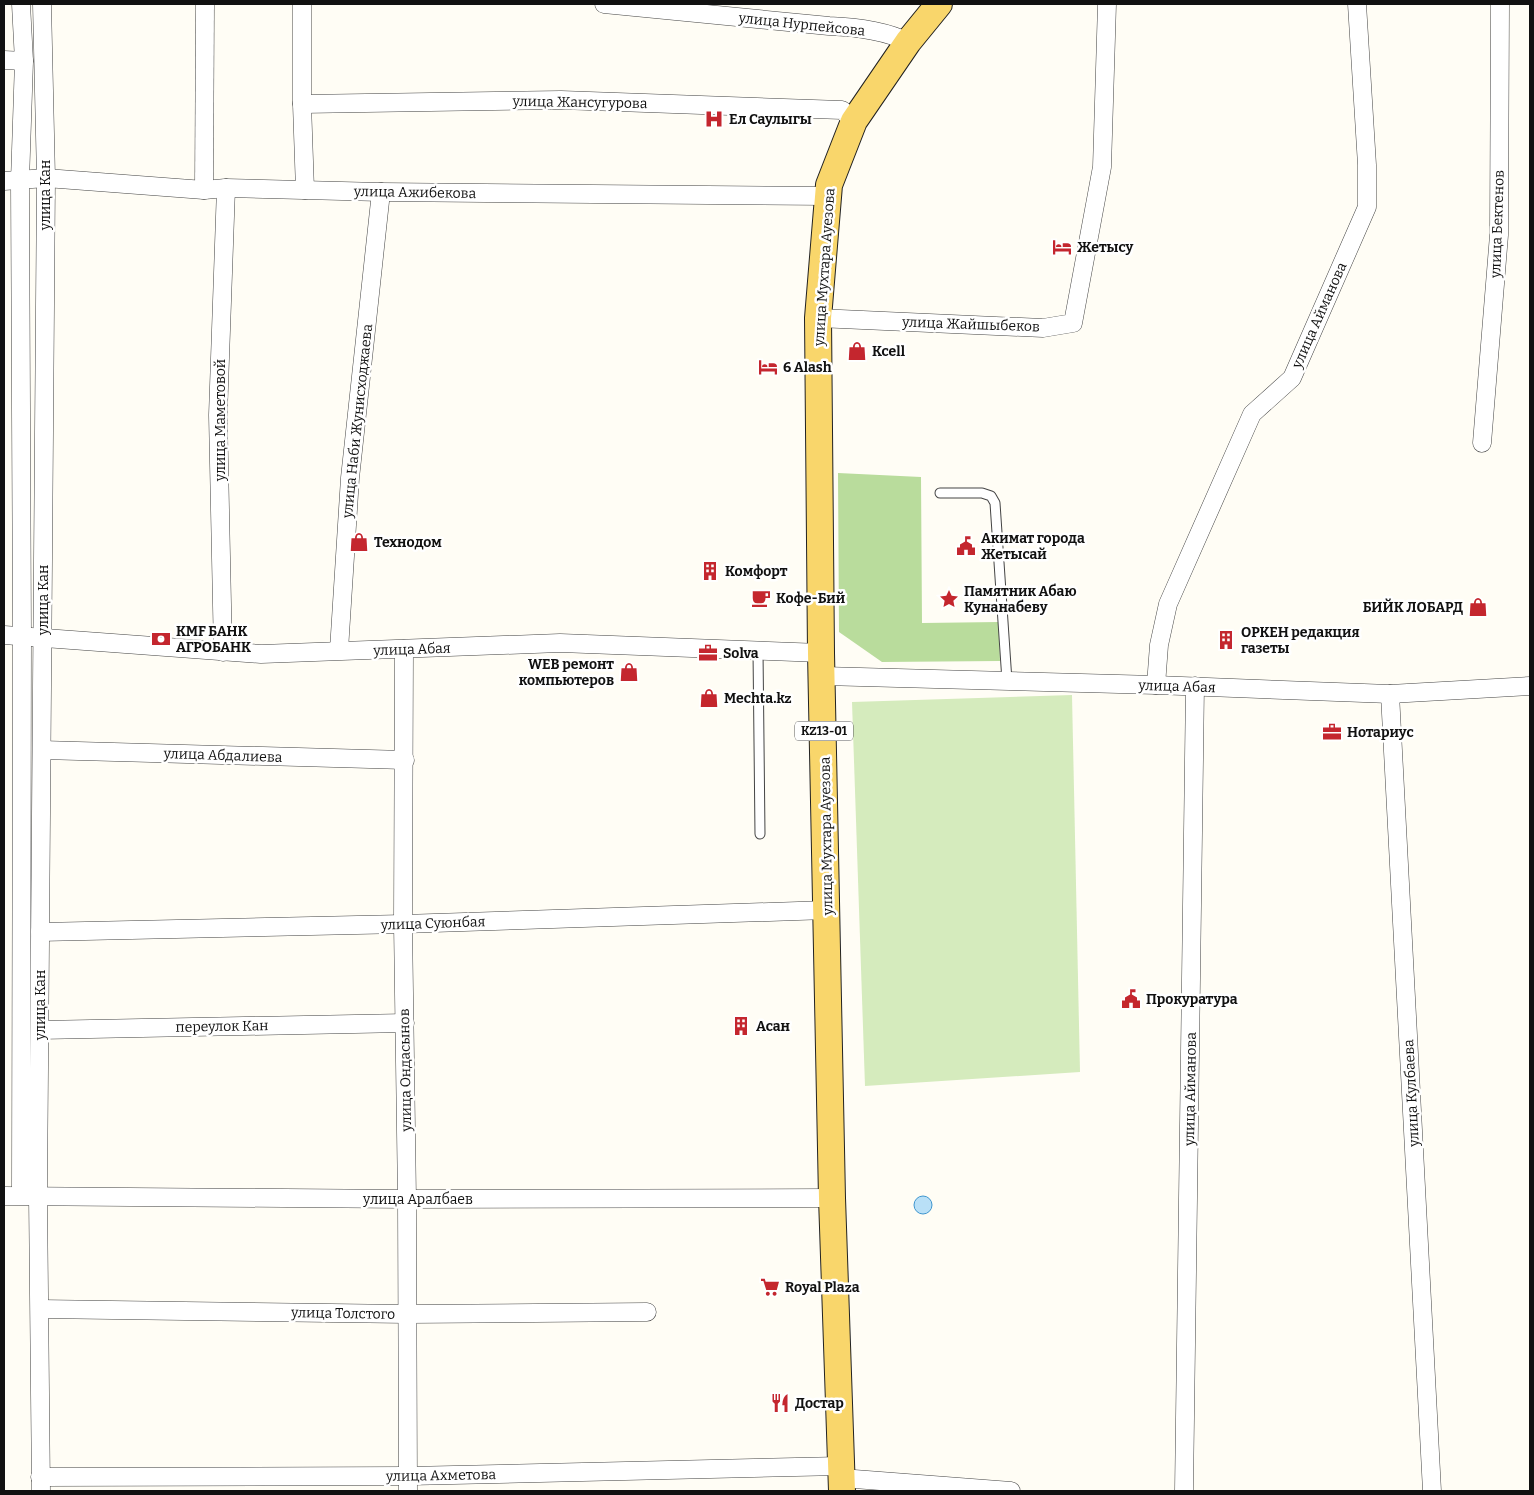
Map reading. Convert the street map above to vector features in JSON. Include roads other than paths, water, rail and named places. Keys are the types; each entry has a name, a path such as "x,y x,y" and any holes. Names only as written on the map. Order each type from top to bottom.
{"main road":[{"name":"улица Мухтара Ауезова","path":"841,1479 832,1198 822,665 818,318 829,185 854,121 908,42 939,4"}],"street":[{"name":"улица Кан","path":"21,4 24,60 12,181 22,637 21,1196"},
{"name":"улица Кан","path":"21,1196 40,1030 46,178 42,4"},
{"path":"204,190 205,4"},
{"path":"302,4 302,104 305,190"},
{"name":"улица Нурпейсова","path":"604,4 856,27 897,36 908,42"},
{"name":"улица Жайшыбеков","path":"818,318 1043,328 1073,323 1102,167 1107,4"},
{"name":"улица Айманова","path":"1156,685 1159,645 1168,604 1252,414 1292,378 1367,207 1367,165 1357,4"},
{"name":"улица Бектенов","path":"1482,443 1499,235 1500,4"},
{"path":"4,60 24,60"},
{"name":"улица Жансугурова","path":"302,104 561,100 842,110 854,121"},
{"name":"улица Ажибекова","path":"12,181 46,178 204,190 226,188 381,192 828,196"},
{"name":"улица Маметовой","path":"222,652 218,414 226,188"},
{"name":"улица Наби Жунисходжаева","path":"339,650 350,478 381,192"},
{"name":"улица Абая","path":"4,635 261,654 560,644 758,652 822,665 1007,681 1390,694 1530,686"},
{"name":"улица Ондасынов","path":"404,649 403,924 407,1199 408,1484"},
{"name":"улица Айманова","path":"1184,1491 1195,686"},
{"name":"улица Кулбаева","path":"1390,694 1432,1491"},
{"name":"улица Абдалиева","path":"42,750 405,760"},
{"name":"улица Суюнбая","path":"40,932 403,924 827,910"},
{"name":"переулок Кан","path":"40,1030 405,1023"},
{"path":"21,1196 40,1309 41,1484"},
{"name":"улица Аралбаев","path":"21,1196 407,1199 832,1198"},
{"name":"улица Толстого","path":"40,1309 408,1314 647,1312"},
{"name":"улица Ахметова","path":"41,1484 408,1484 841,1479 1011,1491"}],"lane":[{"path":"940,493 982,493 991,496 995,504 1007,681"},
{"path":"758,652 760,834"}],"water":[{"path":"919,1196 927,1196 932,1201 930,1212 919,1214 914,1209 914,1201"}],"place":[{"name":"Ел Саулыгы","path":"714,119"},
{"name":"Жетысу","path":"1062,247"},
{"name":"Kcell","path":"857,351"},
{"name":"6 Alash","path":"768,367"},
{"name":"Технодом","path":"359,542"},
{"name":"Акимат города Жетысай","path":"966,546"},
{"name":"Комфорт","path":"710,571"},
{"name":"Кофе-Бий","path":"761,598"},
{"name":"Памятник Абаю Кунанабеву","path":"949,599"},
{"name":"БИЙК ЛОБАРД","path":"1478,607"},
{"name":"KMF БАНК АГРОБАНК","path":"161,639"},
{"name":"ОРКЕН редакция газеты","path":"1226,640"},
{"name":"Solva","path":"708,653"},
{"name":"WEB ремонт компьютеров","path":"629,672"},
{"name":"Mechta.kz","path":"709,698"},
{"name":"Нотариус","path":"1332,732"},
{"name":"Прокуратура","path":"1131,999"},
{"name":"Асан","path":"741,1026"},
{"name":"Royal Plaza","path":"770,1287"},
{"name":"Достар","path":"780,1403"}]}
